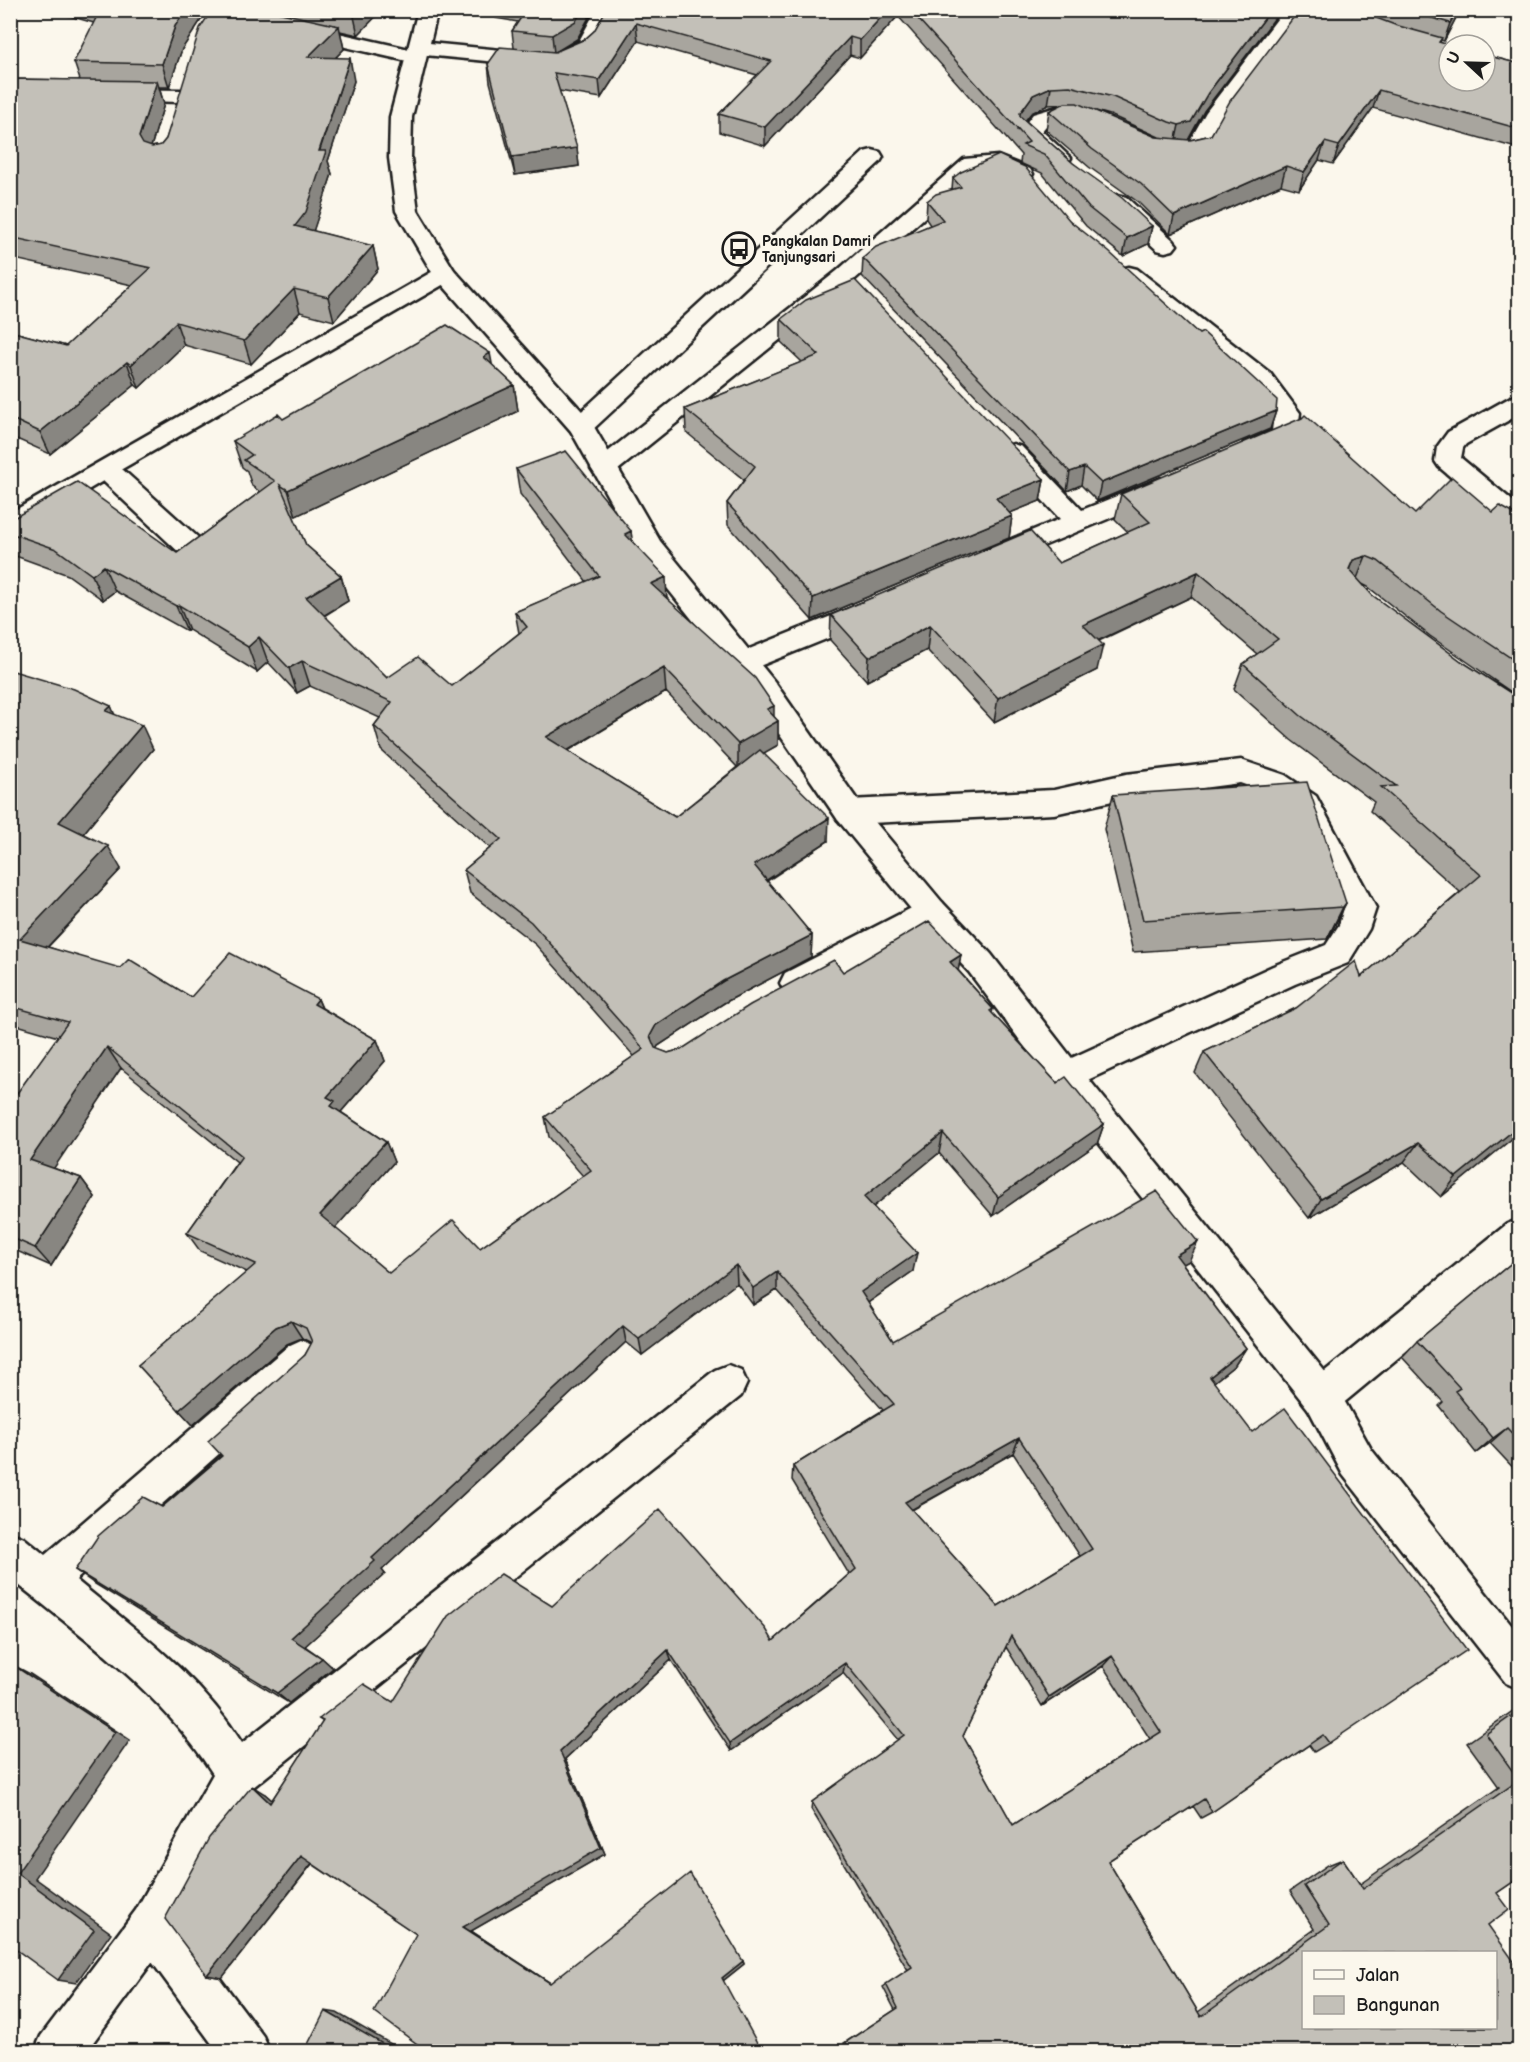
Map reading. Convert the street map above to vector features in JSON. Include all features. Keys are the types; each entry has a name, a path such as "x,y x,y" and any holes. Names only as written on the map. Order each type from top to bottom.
{"main road":[{"path":"428,10 401,117 401,169 407,211 446,274 580,426 650,547 764,689 849,812 931,911 980,963 1066,1076 1322,1396 1357,1462 1520,1669"},
{"path":"206,32 213,12 418,52 557,62 579,51 587,44 606,10"},
{"path":"1142,140 1179,152 1198,146 1214,117 1295,10"},
{"path":"101,94 183,87 173,118"},
{"path":"1080,174 1030,132 1032,126 1054,113 1066,111 1079,113 1111,126"},
{"path":"580,426 872,157"},
{"path":"604,468 853,284 972,164 998,163 1032,179 1040,188"},
{"path":"1099,188 1128,209 1165,245"},
{"path":"1113,262 1261,379 1287,413 1284,436 1230,459"},
{"path":"10,525 105,468 446,274"},
{"path":"1520,402 1457,438 1450,447 1448,460 1520,522"},
{"path":"997,437 1077,521"},
{"path":"105,468 192,548"},
{"path":"968,569 1077,521 1186,477"},
{"path":"742,663 891,602"},
{"path":"849,812 1054,802 1126,786 1241,771 1274,783 1305,804 1360,908 1353,928 1337,954 1284,975 1066,1076"},
{"path":"768,999 931,911"},
{"path":"1322,1396 1520,1235"},
{"path":"46,1581 301,1358"},
{"path":"57,2052 152,1926 237,1773 728,1383"},
{"path":"10,1552 166,1681 209,1729 237,1773"},
{"path":"152,1926 247,2052"}],"building":[{"path":"100,10 186,10 175,26 162,64 74,62"},
{"path":"212,10 268,10 339,26 308,57 350,58 319,151 326,151 306,212 295,226 373,246 328,297 294,289 244,341 176,322 131,365 127,362 40,432 10,418 10,331 66,346 151,268 10,237 10,79 157,81 139,137 143,144 152,147 161,145 166,139 200,28"},
{"path":"526,10 582,10 576,21 552,35 512,31"},
{"path":"606,10 888,10 860,40 850,37 765,127 719,114 771,61 636,23 599,80 554,73 577,148 512,157 488,64 500,47 555,52 585,39 594,31"},
{"path":"910,10 1271,10 1208,93 1191,122 1179,125 1113,97 1070,86 1051,87 1033,95 1020,113 1020,116 1073,163 1122,198 1152,226 1127,238 1089,208 1044,154 1023,145 1029,142"},
{"path":"1299,10 1355,10 1395,25 1437,37 1437,93 1497,93 1497,58 1520,64 1520,129 1379,90 1339,146 1325,142 1304,172 1286,166 1174,216 1141,184 1092,149 1049,111 1065,103 1077,103 1156,137 1190,140 1211,135 1230,101"},
{"path":"1404,10 1457,10 1450,23"},
{"path":"999,155 1025,167 1070,221 1109,252 1199,334 1203,332 1277,400 1276,411 1101,483 1084,467 1070,472 863,258 876,247 943,220 927,201 936,194 961,187 953,178"},
{"path":"855,280 1044,479 996,498 1012,516 813,598 727,503 755,466 685,409 819,355 781,319 806,300"},
{"path":"447,325 490,353 484,357 514,385 288,490 280,485 306,545 341,576 306,597 387,678 418,657 452,686 527,627 515,612 599,576 516,469 566,451 631,531 625,534 666,577 651,584 755,678 774,706 767,709 778,721 738,744 664,668 546,737 675,817 760,750 829,818 754,865 812,935 723,981 656,1025 650,1036 655,1048 668,1053 682,1049 750,1005 834,960 843,972 929,921 961,955 950,962 993,1009 990,1011 1057,1083 1066,1077 1104,1124 998,1197 943,1133 864,1197 917,1253 861,1292 893,1341 1157,1191 1198,1242 1176,1255 1246,1348 1210,1377 1252,1432 1285,1408 1467,1650 1329,1743 1323,1735 1212,1812 1204,1799 1108,1861 1201,2017 1329,1925 1304,1886 1343,1859 1363,1889 1519,1780 1486,1734 1520,1710 1520,1877 1497,1893 1509,1909 1488,1925 1520,1970 1520,2052 1092,2052 1088,2044 1076,2052 850,2052 846,2042 898,2008 886,1984 912,1967 812,1802 904,1735 845,1663 730,1743 668,1650 560,1751 601,1848 463,1927 550,1983 690,1873 743,1961 722,1978 762,2052 428,2052 374,2012 416,1934 301,1856 207,1975 165,1919 209,1838 252,1786 270,1803 323,1721 319,1719 364,1684 393,1702 448,1616 501,1574 552,1606 660,1509 766,1629 773,1641 856,1569 793,1466 894,1404 777,1272 753,1288 736,1265 639,1339 623,1326 372,1558 375,1561 291,1638 322,1658 277,1693 75,1570 98,1536 143,1497 162,1507 222,1456 208,1441 305,1355 312,1342 306,1328 291,1321 276,1327 179,1410 138,1365 256,1264 187,1233 242,1156 107,1047 30,1160 81,1178 35,1248 10,1237 10,1103 68,1022 10,1006 10,670 74,689 111,706 106,711 142,725 59,822 108,846 20,939 120,968 129,959 191,997 230,953 318,999 314,1004 377,1040 327,1097 335,1101 331,1106 386,1142 320,1215 389,1273 453,1220 480,1248 591,1170 545,1117 644,1049 531,922 464,870 501,839 374,726 392,702 302,661 289,668 259,637 248,647 179,605 176,606 104,566 92,575 56,549 10,533 10,520 77,482 177,553 275,481 244,460 252,455 233,441 278,414 283,419","holes":["1019,1438 1092,1549 998,1606 905,1502","1011,1636 1049,1697 1112,1656 1161,1732 1013,1825 963,1736"]},
{"path":"1305,415 1415,514 1452,477 1493,512 1500,506 1520,517 1520,664 1441,611 1378,561 1366,556 1353,560 1349,569 1372,595 1461,661 1520,699 1520,1125 1456,1177 1418,1143 1321,1199 1204,1052 1296,1008 1356,961 1361,977 1481,875 1381,787 1396,786 1300,715 1243,664 1278,639 1198,572 1083,625 1103,645 998,698 930,625 869,657 831,615 1030,531 1059,563 1150,522 1121,494"},
{"path":"1307,782 1346,903 1343,907 1143,920 1113,795"},
{"path":"1520,1256 1520,1442 1507,1428 1493,1438 1455,1391 1460,1388 1417,1341"},
{"path":"13,1665 115,1732 17,1873 94,1930 58,1980 10,1945 10,1668"},
{"path":"325,2011 395,2051 395,2052 304,2052"}],"place":[{"name":"Pangkalan Damri Tanjungsari","path":"739,249"}]}
